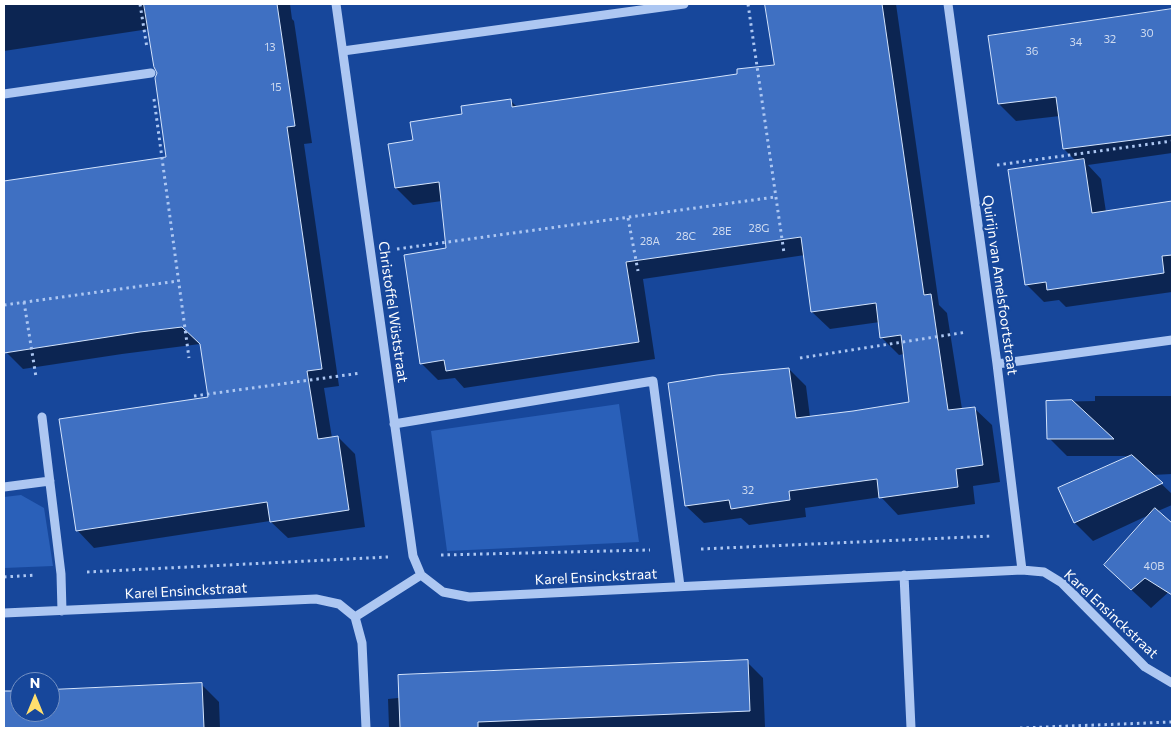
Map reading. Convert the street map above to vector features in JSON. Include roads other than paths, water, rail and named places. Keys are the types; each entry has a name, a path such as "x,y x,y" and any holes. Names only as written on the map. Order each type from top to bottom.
{"street":[{"name":"Christoffel Wüststraat","path":"336,4 413,556 422,575"},
{"path":"343,51 684,4"},
{"name":"Quirijn van Amelsfoortstraat","path":"948,4 997,364 1022,570"},
{"path":"4,94 150,73"},
{"path":"997,364 1172,340"},
{"path":"394,424 653,381 680,586"},
{"path":"42,417 62,574 62,611"},
{"path":"4,487 50,481"},
{"name":"Karel Ensinckstraat","path":"422,575 443,592 469,597 904,575 1022,570 1044,572 1062,583 1145,666 1172,683"},
{"path":"366,728 362,643 355,617 422,575"},
{"path":"904,575 911,728"},
{"name":"Karel Ensinckstraat","path":"4,613 316,599 339,604 355,617"}]}
